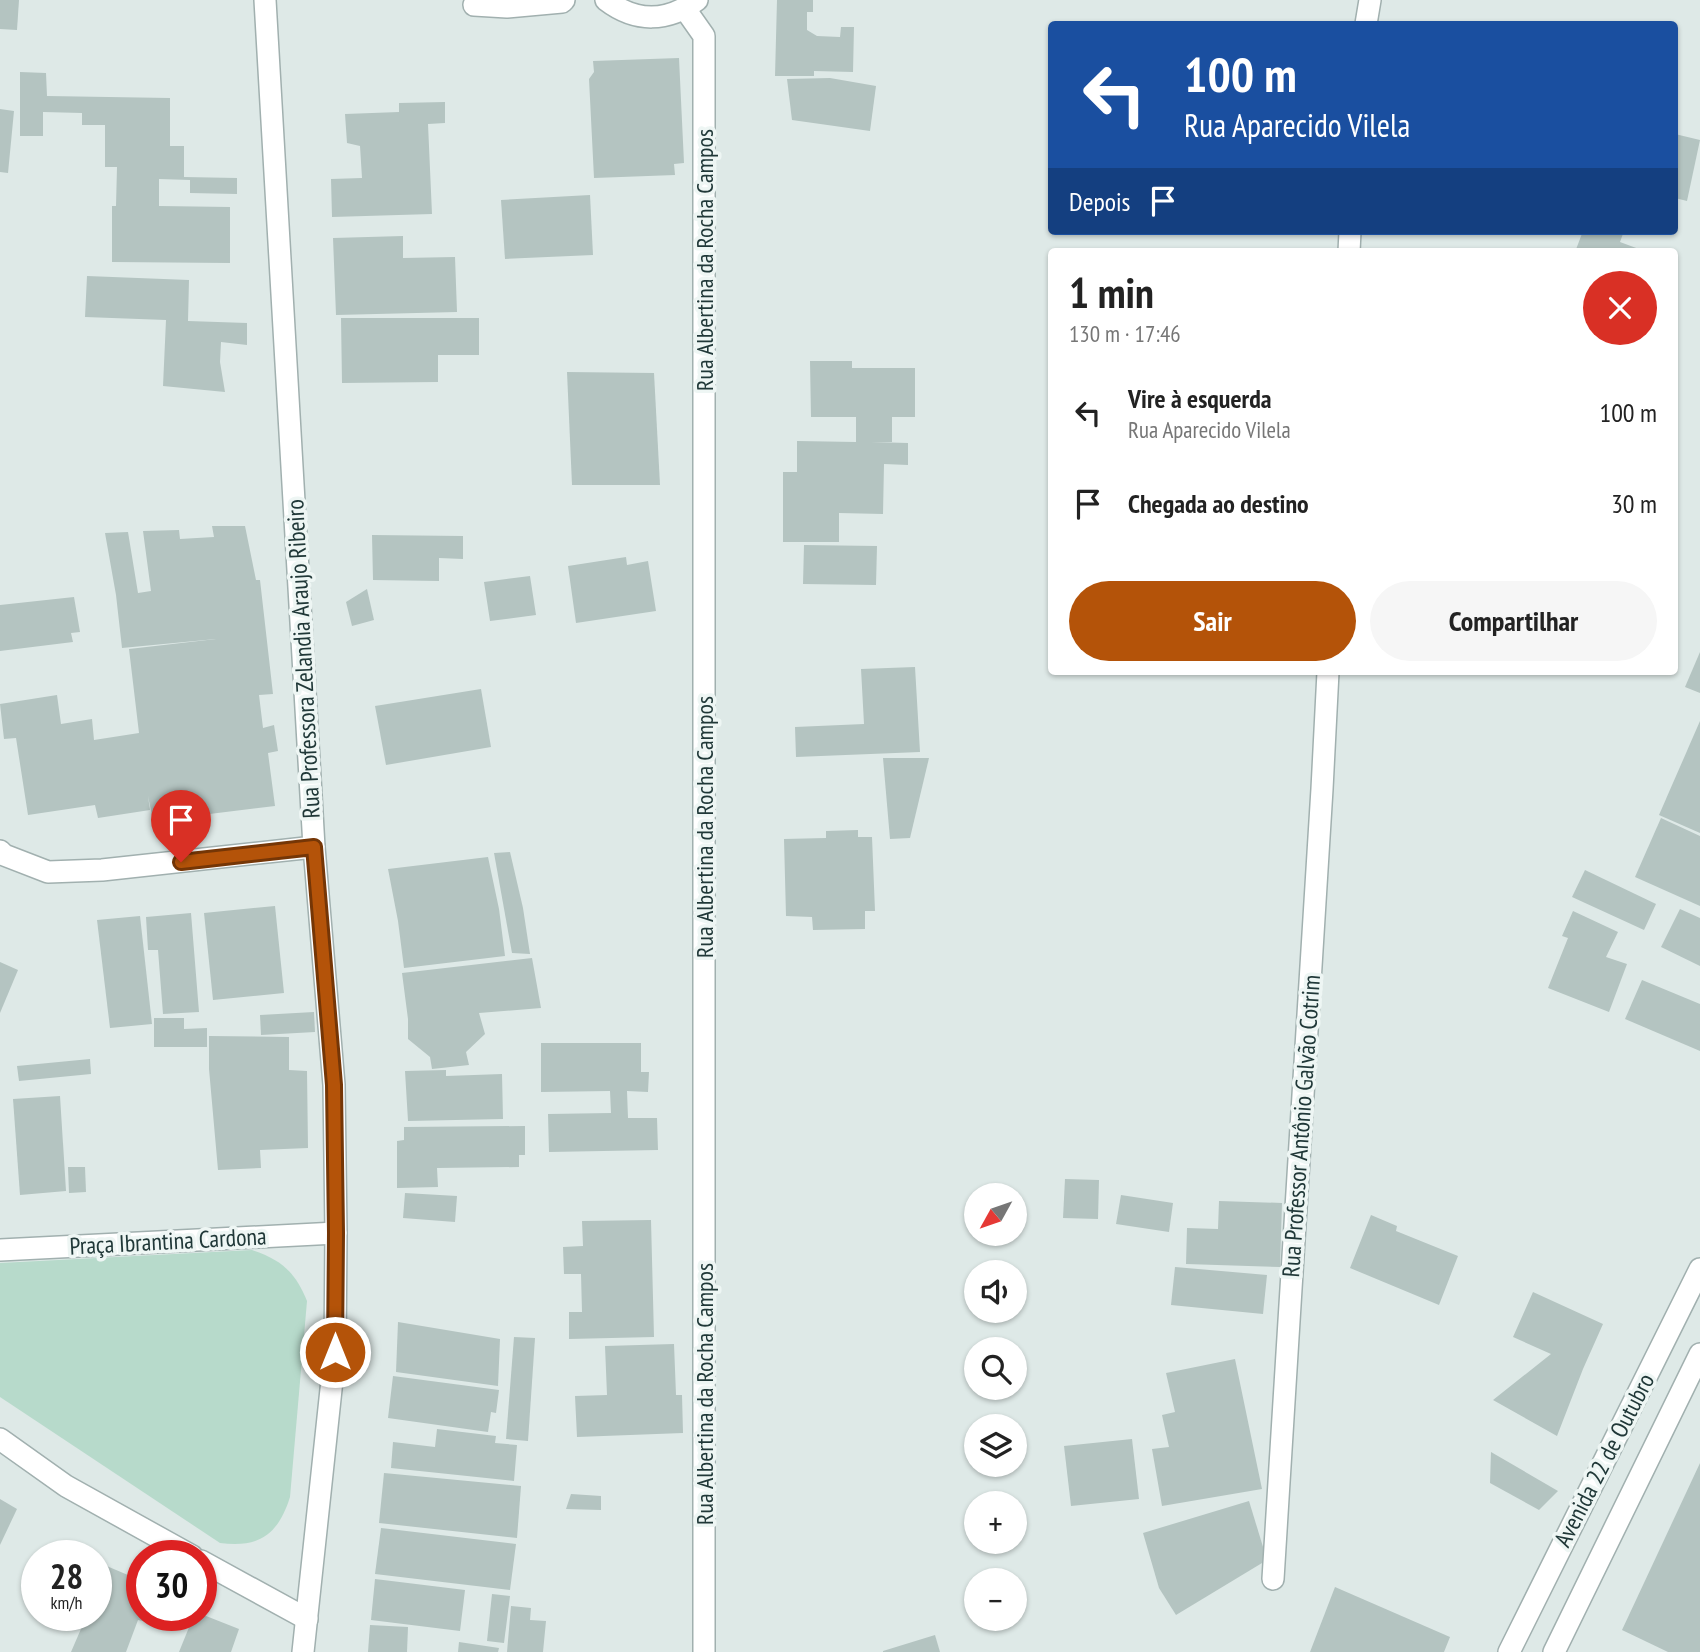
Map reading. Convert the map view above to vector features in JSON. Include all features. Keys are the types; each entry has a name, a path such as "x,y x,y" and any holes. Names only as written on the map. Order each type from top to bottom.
{"street":[{"name":"Rua Professora Zelandia Araujo Ribeiro","path":"265,0 314,847 334,1085 335,1352 303,1652"},
{"path":"474,5 507,7 564,0"},
{"path":"606,0 618,9 640,17 663,16 691,5"},
{"path":"1366,21 1370,0"},
{"name":"Rua Albertina da Rocha Campos","path":"691,5 704,36 704,1652"},
{"name":"Rua Professor Antônio Galvão Cotrim","path":"1273,1579 1328,675"},
{"path":"0,851 48,872 102,870 314,847"},
{"name":"Praça Ibrantina Cardona","path":"0,1250 336,1233"},
{"name":"Avenida 22 de Outubro","path":"1509,1652 1700,1269"},
{"name":"Avenida 22 de Outubro","path":"1554,1652 1700,1354"},
{"path":"0,1439 66,1486 163,1540"},
{"path":"217,1570 307,1619"}],"green space":[{"path":"252,1250 272,1258 286,1268 298,1282 307,1301 290,1497 273,1530 256,1541 220,1543 0,1397 0,1263"}],"building":[{"path":"0,0 19,0 17,30 0,29"},
{"path":"777,0 813,0 813,12 807,12 807,30 817,36 840,37 841,27 854,27 853,72 814,71 814,76 775,76"},
{"path":"679,58 684,163 674,164 675,175 594,178 589,79 594,72 593,61"},
{"path":"20,72 46,73 47,96 170,98 170,146 184,146 184,177 237,178 237,194 190,193 190,180 159,179 159,206 230,207 230,263 112,262 112,206 116,206 117,167 105,167 105,125 82,125 82,113 43,112 43,136 20,136"},
{"path":"830,78 876,86 870,131 792,120 787,79"},
{"path":"445,102 445,123 428,124 432,214 332,217 331,179 362,178 360,146 347,143 345,114 399,112 399,103"},
{"path":"0,109 14,111 8,173 0,172"},
{"path":"1678,135 1700,140 1687,201 1678,199"},
{"path":"590,195 593,255 505,259 501,200"},
{"path":"1581,235 1623,235 1620,242 1636,248 1577,248"},
{"path":"403,236 403,258 455,257 457,312 336,315 333,238"},
{"path":"87,276 189,280 188,321 247,323 247,345 221,342 220,362 225,392 163,386 166,320 85,317"},
{"path":"341,318 479,318 479,355 438,355 438,382 342,383"},
{"path":"810,361 852,361 852,368 915,368 915,417 892,417 892,442 871,442 908,443 908,465 884,464 883,514 839,513 839,542 783,542 783,472 797,472 797,441 856,442 856,417 811,417"},
{"path":"567,372 654,373 660,485 572,485"},
{"path":"212,526 245,526 256,580 260,580 273,694 259,695 263,728 274,725 278,751 268,753 275,806 153,821 148,796 150,810 98,818 95,805 28,815 16,738 4,739 0,704 57,695 61,724 92,719 94,740 139,733 129,649 216,639 122,648 105,533 128,532 138,593 151,591 143,531 179,530 180,539 214,537"},
{"path":"372,535 463,536 463,559 439,558 439,581 373,580"},
{"path":"804,545 877,546 876,585 803,584"},
{"path":"626,557 627,565 648,561 656,611 576,623 568,566"},
{"path":"530,576 536,615 490,621 484,582"},
{"path":"367,589 374,620 352,626 346,602"},
{"path":"74,597 80,632 71,633 73,642 0,651 0,605"},
{"path":"1700,652 1700,693 1685,687"},
{"path":"915,667 920,752 796,757 795,727 864,724 861,669"},
{"path":"481,689 491,747 386,765 375,706"},
{"path":"1700,721 1700,833 1659,815"},
{"path":"883,758 929,758 910,838 890,839"},
{"path":"1661,818 1700,836 1700,906 1635,877"},
{"path":"858,830 858,837 872,837 875,911 865,911 865,929 813,930 812,917 786,916 784,839 826,838 826,831"},
{"path":"510,852 530,954 512,953 494,853"},
{"path":"488,857 505,956 404,968 388,869"},
{"path":"1585,870 1656,904 1644,930 1572,897"},
{"path":"275,906 284,993 213,1000 204,913"},
{"path":"1680,909 1700,918 1700,966 1661,947"},
{"path":"1573,911 1618,932 1606,957 1627,964 1609,1012 1548,988 1568,938 1562,936"},
{"path":"191,913 199,1012 163,1014 158,950 148,950 146,917"},
{"path":"140,916 152,1024 110,1028 97,920"},
{"path":"532,958 541,1008 479,1013 485,1034 466,1052 469,1065 432,1069 430,1057 408,1039 402,973"},
{"path":"0,962 18,970 0,1013"},
{"path":"1642,980 1700,1004 1700,1051 1625,1019"},
{"path":"314,1012 315,1032 261,1035 260,1015"},
{"path":"154,1018 184,1018 184,1029 207,1028 207,1047 154,1047"},
{"path":"209,1036 289,1037 289,1070 307,1071 308,1148 260,1150 261,1168 218,1170 209,1069"},
{"path":"541,1043 641,1043 641,1072 649,1072 648,1092 627,1091 628,1118 657,1118 658,1150 549,1152 548,1114 611,1113 610,1091 541,1092"},
{"path":"90,1059 91,1074 19,1081 17,1066"},
{"path":"446,1070 446,1076 502,1074 503,1119 408,1121 405,1071"},
{"path":"60,1096 66,1191 20,1195 13,1099"},
{"path":"525,1126 525,1155 519,1155 519,1167 437,1168 438,1187 397,1188 397,1141 404,1140 404,1127"},
{"path":"68,1167 85,1167 86,1192 69,1193"},
{"path":"1065,1179 1099,1180 1098,1219 1063,1218"},
{"path":"405,1193 457,1196 455,1222 403,1218"},
{"path":"1121,1195 1173,1203 1169,1232 1116,1224"},
{"path":"1219,1201 1282,1203 1280,1267 1186,1264 1187,1228 1218,1229"},
{"path":"1371,1215 1397,1226 1396,1231 1458,1256 1439,1305 1350,1268"},
{"path":"651,1220 654,1337 569,1339 569,1312 582,1312 581,1274 564,1274 563,1247 583,1246 582,1221"},
{"path":"1175,1267 1267,1275 1263,1314 1171,1305"},
{"path":"1533,1292 1603,1324 1557,1436 1493,1400 1551,1354 1513,1337"},
{"path":"398,1322 500,1339 498,1386 396,1372"},
{"path":"514,1337 535,1338 528,1441 506,1439"},
{"path":"674,1344 676,1395 682,1395 683,1433 577,1437 575,1396 607,1395 605,1346"},
{"path":"1235,1359 1262,1489 1162,1506 1152,1449 1169,1447 1162,1415 1175,1412 1166,1373"},
{"path":"393,1376 499,1390 496,1413 491,1412 488,1432 388,1418"},
{"path":"437,1429 496,1436 495,1443 517,1445 514,1481 391,1468 393,1442 435,1447"},
{"path":"1132,1439 1139,1499 1071,1506 1064,1446"},
{"path":"1491,1452 1558,1491 1539,1510 1490,1483"},
{"path":"1700,1463 1700,1652 1668,1652 1622,1630"},
{"path":"384,1473 521,1486 517,1538 379,1523"},
{"path":"571,1494 601,1496 601,1510 566,1509"},
{"path":"0,1499 17,1509 0,1545"},
{"path":"1249,1501 1267,1560 1176,1615 1159,1588 1143,1533"},
{"path":"381,1528 516,1544 510,1590 375,1574"},
{"path":"112,1568 126,1574 126,1631 134,1631 126,1652 71,1652 80,1631 112,1631"},
{"path":"375,1579 465,1590 460,1631 371,1620"},
{"path":"1335,1587 1450,1637 1444,1652 1310,1652"},
{"path":"492,1594 510,1596 504,1643 487,1641"},
{"path":"511,1606 531,1608 530,1620 546,1621 543,1652 507,1652"},
{"path":"217,1620 239,1629 231,1652 179,1652 188,1631 217,1631"},
{"path":"370,1625 408,1627 407,1652 368,1652"},
{"path":"935,1635 940,1652 883,1652 883,1651"},
{"path":"459,1642 499,1648 498,1652 458,1652"}],"route":[{"path":"181,862 314,847 334,1085 335,1352"}]}
